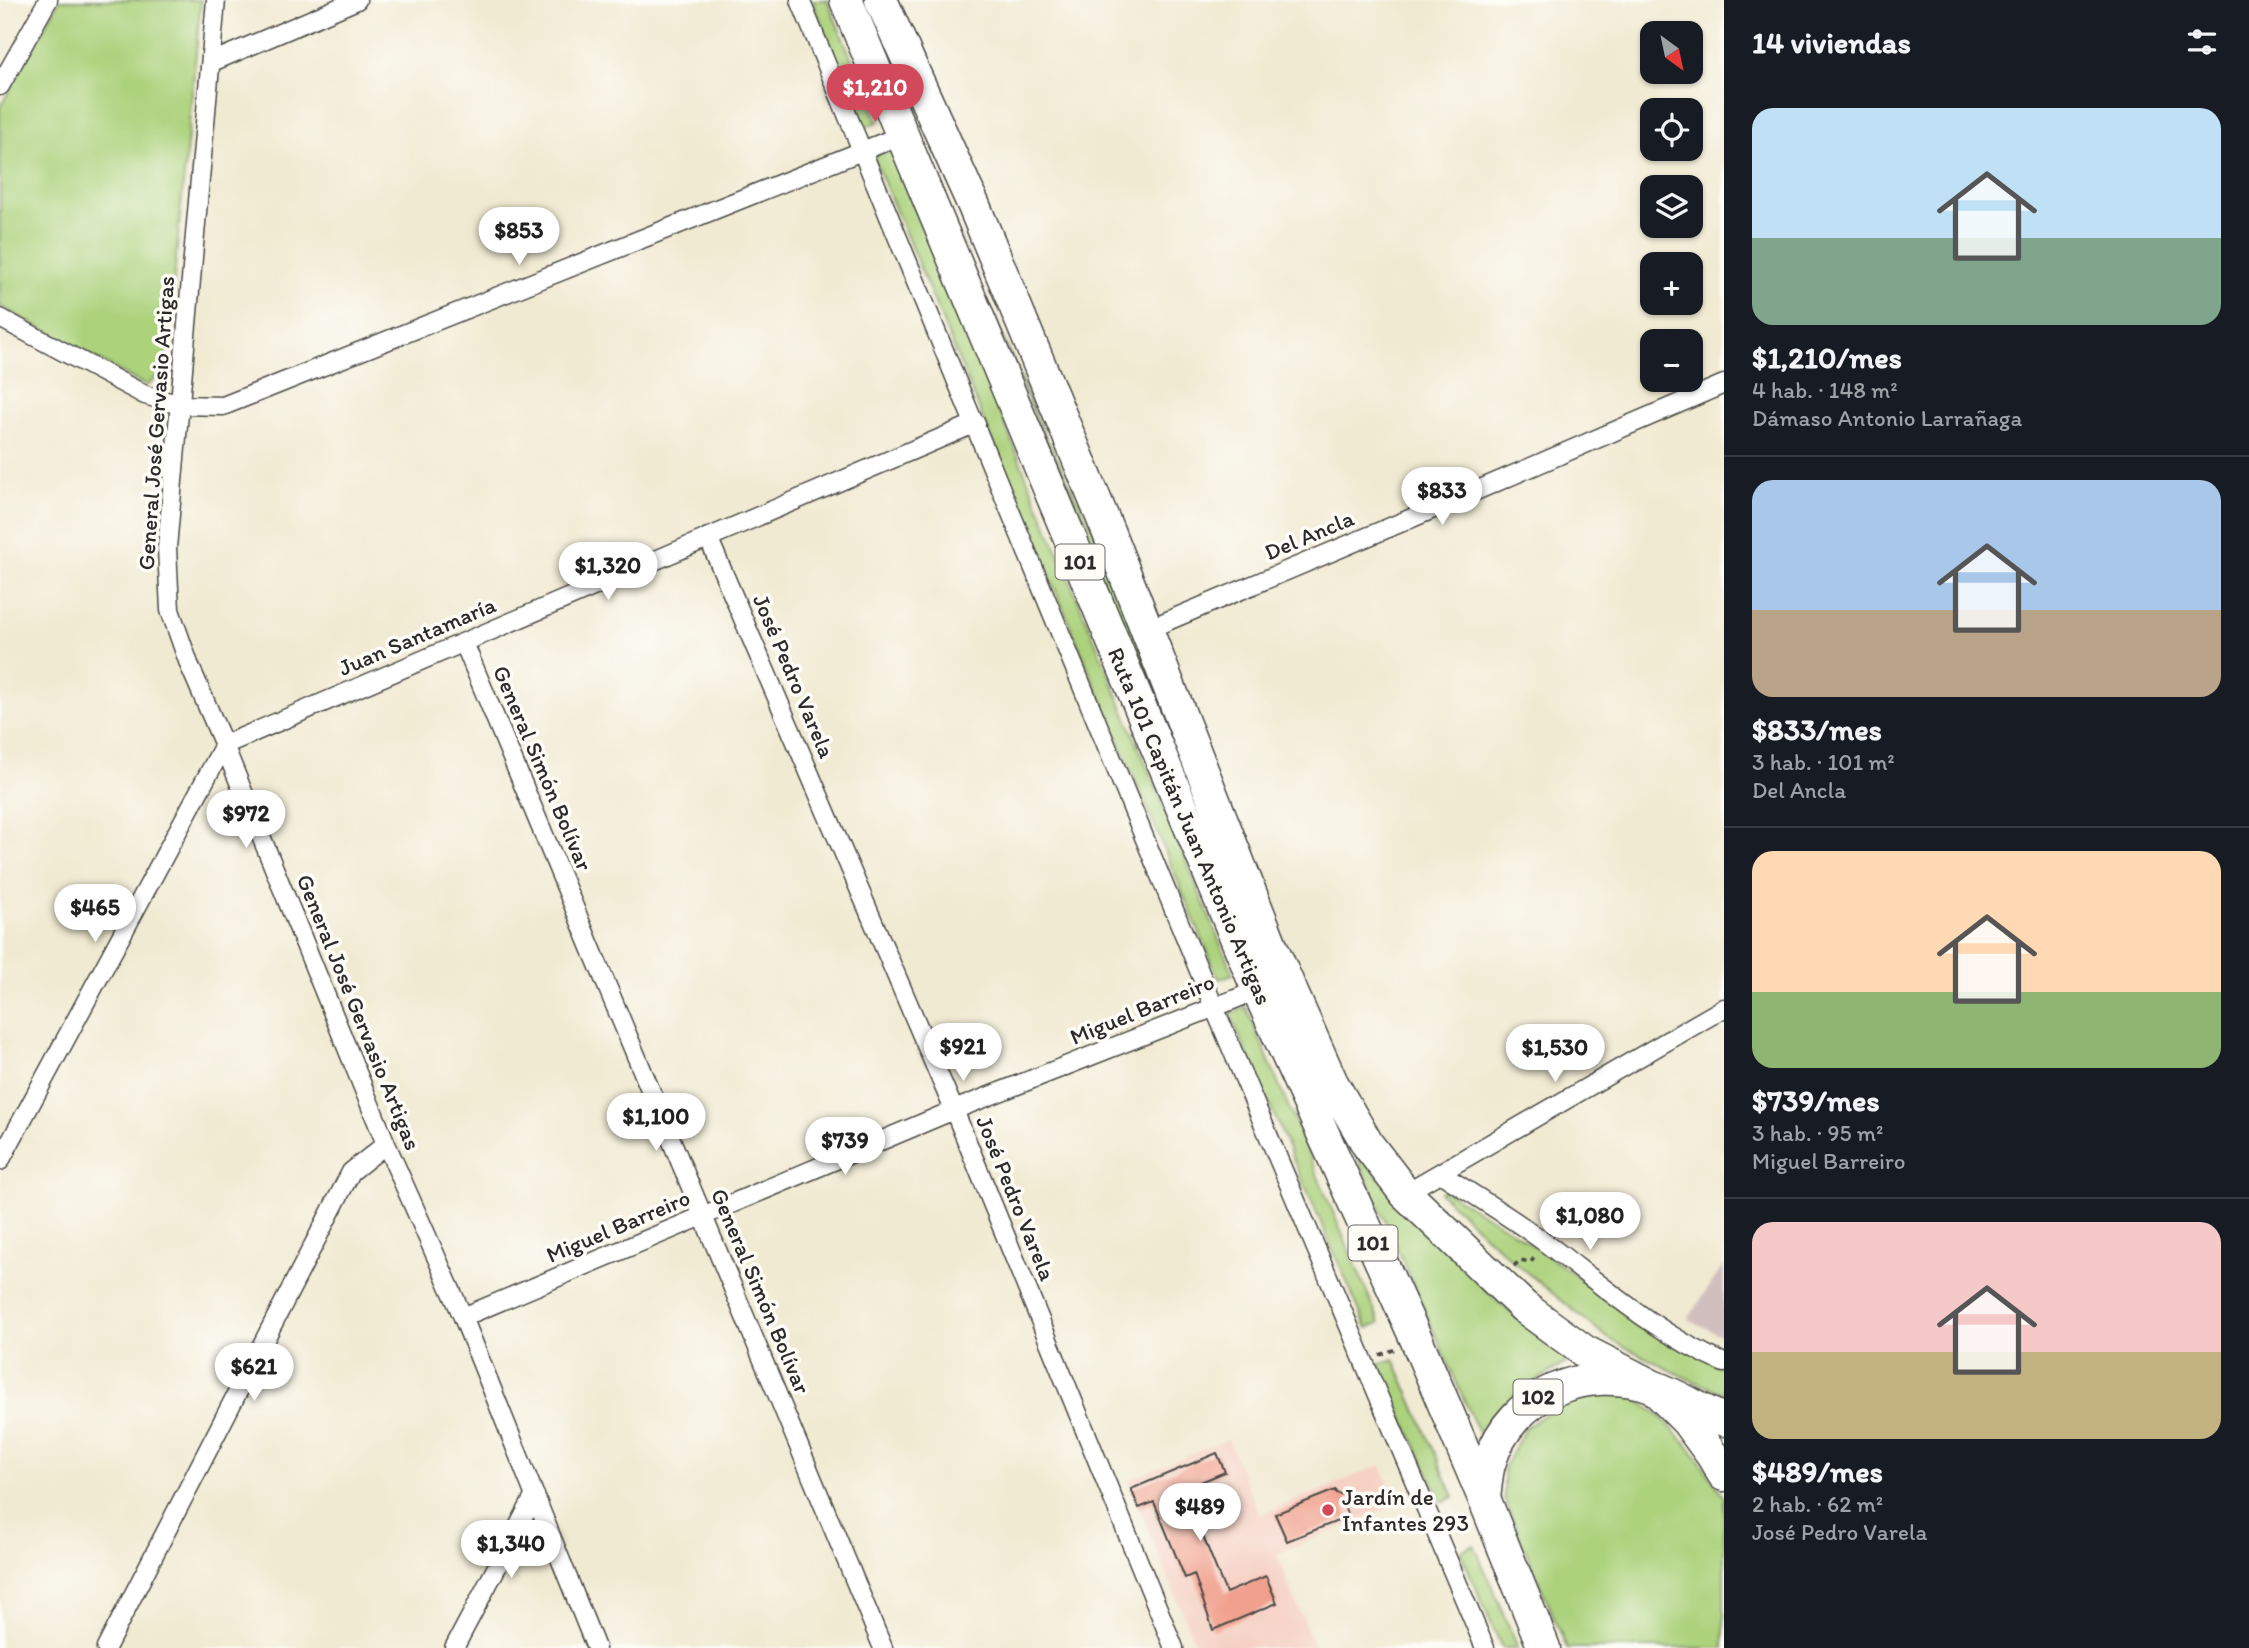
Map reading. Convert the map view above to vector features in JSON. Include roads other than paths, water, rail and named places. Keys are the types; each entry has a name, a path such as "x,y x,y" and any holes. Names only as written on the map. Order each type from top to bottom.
{"highway":[{"name":"Ruta 101 Capitán Juan Antonio Artigas","path":"846,0 1258,990 1417,1341 1544,1648"},
{"name":"Ruta 101 Capitán Juan Antonio Artigas","path":"881,0 974,206 1108,531 1272,948 1332,1083 1368,1145 1405,1193 1524,1307 1584,1351 1652,1386 1687,1421 1724,1475"},
{"name":"102","path":"1484,1498 1489,1462 1514,1418 1534,1399 1565,1385 1591,1379 1619,1379 1652,1386 1724,1420"}],"street":[{"path":"0,86 48,0"},
{"name":"General José Gervasio Artigas","path":"216,0 167,548 170,610 189,664 386,1144 463,1318 596,1648"},
{"path":"212,62 357,0"},
{"path":"800,0 1214,1007 1485,1648"},
{"path":"0,318 145,395 180,405 223,406 902,135"},
{"name":"Del Ancla","path":"1146,630 1723,386"},
{"name":"Juan Santamaría","path":"224,745 976,423"},
{"name":"José Pedro Varela","path":"708,537 954,1110 1174,1648"},
{"name":"General Simón Bolívar","path":"464,643 883,1648"},
{"path":"0,1161 224,745"},
{"name":"Miguel Barreiro","path":"463,1318 954,1110 1258,990"},
{"path":"1405,1193 1724,1008"},
{"path":"106,1648 351,1172 386,1144"},
{"path":"1440,1173 1544,1242 1630,1307 1706,1355 1724,1363"},
{"path":"454,1648 535,1495"}],"place":[{"name":"Jardín de Infantes 293","path":"1328,1510"}]}
